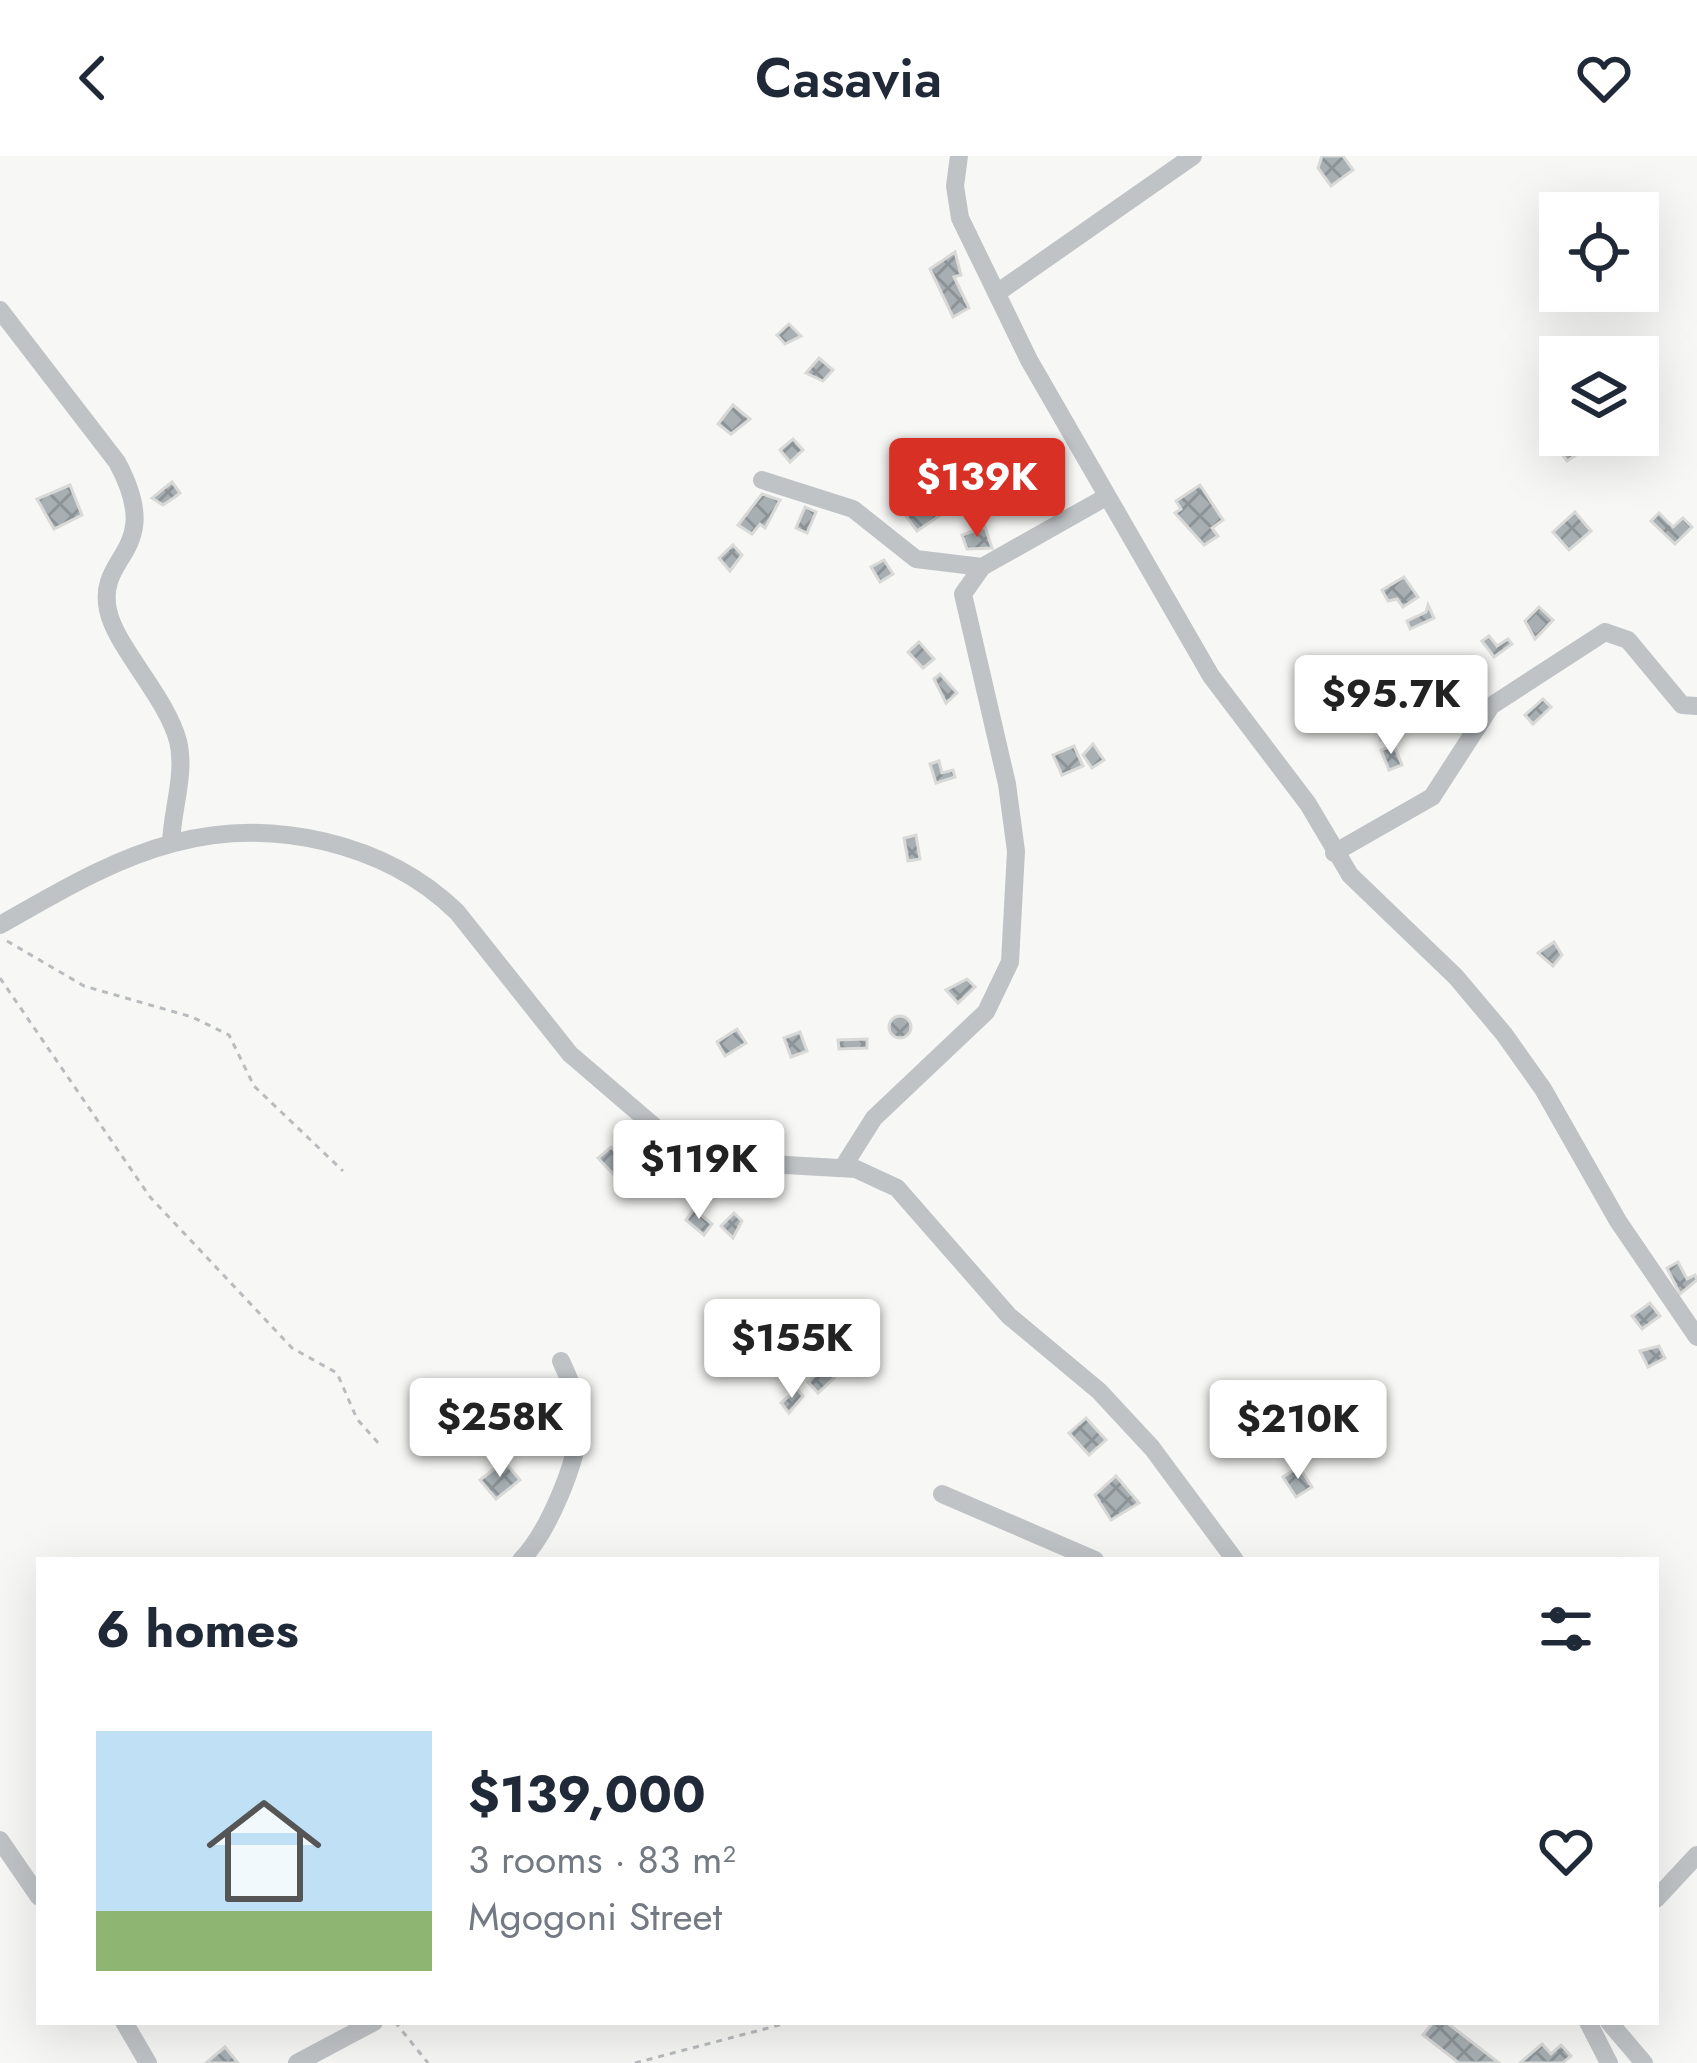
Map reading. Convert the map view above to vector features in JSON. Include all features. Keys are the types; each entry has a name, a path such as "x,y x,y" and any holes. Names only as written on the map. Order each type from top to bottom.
{"street":[{"path":"959,156 955,186 960,218 1106,496 1211,676 1308,804 1334,854 1504,1034 1543,1089 1618,1222 1697,1337"},
{"path":"997,293 1193,156"},
{"path":"0,310 117,462 131,488 137,520 111,582 107,608 177,738 171,843"},
{"path":"762,480 853,509 916,560 982,567"},
{"path":"843,1167 874,1118 986,1012 1010,962 1016,851 1007,784 963,611 963,594 982,567 1106,496"},
{"path":"1334,854 1432,797 1491,706 1605,632 1628,640 1682,705 1697,706"},
{"path":"0,925 66,886 171,843 224,836 304,837 331,841 386,864 438,893 457,911 570,1054 656,1132 716,1161 843,1167 877,1175 897,1188 1009,1316 1099,1391 1152,1448 1233,1557"},
{"path":"523,1557 545,1531 577,1438 576,1395 561,1361"},
{"path":"942,1494 1088,1557"},
{"path":"0,1840 36,1893"},
{"path":"1659,1896 1697,1855"},
{"path":"126,2025 148,2063"},
{"path":"298,2063 368,2025"},
{"path":"1590,2025 1610,2063"},
{"path":"1617,2025 1644,2063"}],"path":[{"path":"0,937 84,986 192,1017 229,1035 254,1086 343,1171"},
{"path":"0,978 150,1197 292,1348 337,1373 356,1419 381,1445"},
{"path":"397,2025 428,2063"},
{"path":"635,2063 780,2025"}],"building":[{"path":"1322,156 1343,156 1353,170 1331,186 1318,168"},
{"path":"955,252 961,275 954,277 969,308 953,317 930,269"},
{"path":"789,324 801,336 785,344 777,335"},
{"path":"819,358 833,370 823,381 806,373"},
{"path":"733,405 750,419 731,434 718,424"},
{"path":"793,439 803,450 790,462 780,450"},
{"path":"172,482 180,493 175,497 163,505 152,498"},
{"path":"935,483 952,507 917,531 906,516 914,511 914,498"},
{"path":"70,485 82,515 54,529 37,499"},
{"path":"1200,485 1223,520 1212,528 1218,536 1204,545 1175,513 1181,509 1176,501"},
{"path":"762,494 780,500 765,528 760,524 752,534 738,525"},
{"path":"805,507 816,512 807,533 796,528"},
{"path":"1575,512 1591,531 1569,550 1553,532"},
{"path":"1659,513 1673,527 1683,518 1692,527 1675,544 1651,521"},
{"path":"985,527 992,548 967,549 962,535"},
{"path":"733,545 742,555 730,571 719,558"},
{"path":"884,560 893,574 880,582 871,567"},
{"path":"1404,577 1418,597 1403,607 1397,599 1388,601 1382,590"},
{"path":"1428,605 1434,618 1410,629 1407,621 1426,612"},
{"path":"1539,607 1553,620 1535,639 1525,621"},
{"path":"1489,636 1497,646 1508,639 1512,644 1494,657 1482,641"},
{"path":"919,642 934,659 923,668 908,652"},
{"path":"940,674 957,693 946,703 934,679"},
{"path":"1543,699 1551,707 1533,724 1525,715"},
{"path":"1400,724 1403,734 1381,740 1378,730"},
{"path":"1093,744 1104,760 1092,768 1083,755"},
{"path":"1394,745 1402,765 1389,770 1381,750"},
{"path":"1074,746 1083,766 1062,775 1053,755"},
{"path":"939,761 942,773 953,770 955,777 936,783 930,764"},
{"path":"916,835 920,859 908,861 904,838"},
{"path":"1554,942 1562,955 1553,966 1538,953"},
{"path":"967,979 975,987 958,1003 946,990"},
{"path":"900,1016 911,1027 900,1038 889,1027"},
{"path":"737,1029 746,1043 725,1056 717,1042"},
{"path":"800,1032 807,1051 791,1057 784,1038"},
{"path":"867,1039 867,1048 839,1049 838,1040"},
{"path":"611,1147 628,1165 615,1176 598,1158"},
{"path":"694,1209 712,1224 704,1235 686,1220"},
{"path":"734,1213 742,1221 733,1238 721,1226"},
{"path":"1678,1262 1687,1279 1695,1275 1697,1280 1680,1294 1667,1268"},
{"path":"1650,1303 1660,1316 1642,1329 1632,1316"},
{"path":"1659,1346 1665,1358 1648,1367 1640,1351"},
{"path":"825,1367 834,1378 818,1393 808,1382"},
{"path":"797,1389 803,1396 789,1413 781,1403"},
{"path":"1086,1418 1106,1440 1089,1455 1069,1433"},
{"path":"504,1461 520,1480 496,1499 480,1480"},
{"path":"1299,1467 1312,1487 1296,1497 1283,1477"},
{"path":"1116,1476 1139,1503 1111,1520 1095,1495"},
{"path":"1431,2025 1450,2025 1499,2063 1459,2063 1423,2035"},
{"path":"1542,2044 1551,2054 1561,2045 1571,2056 1563,2063 1520,2063"},
{"path":"225,2047 238,2063 206,2063"}]}
